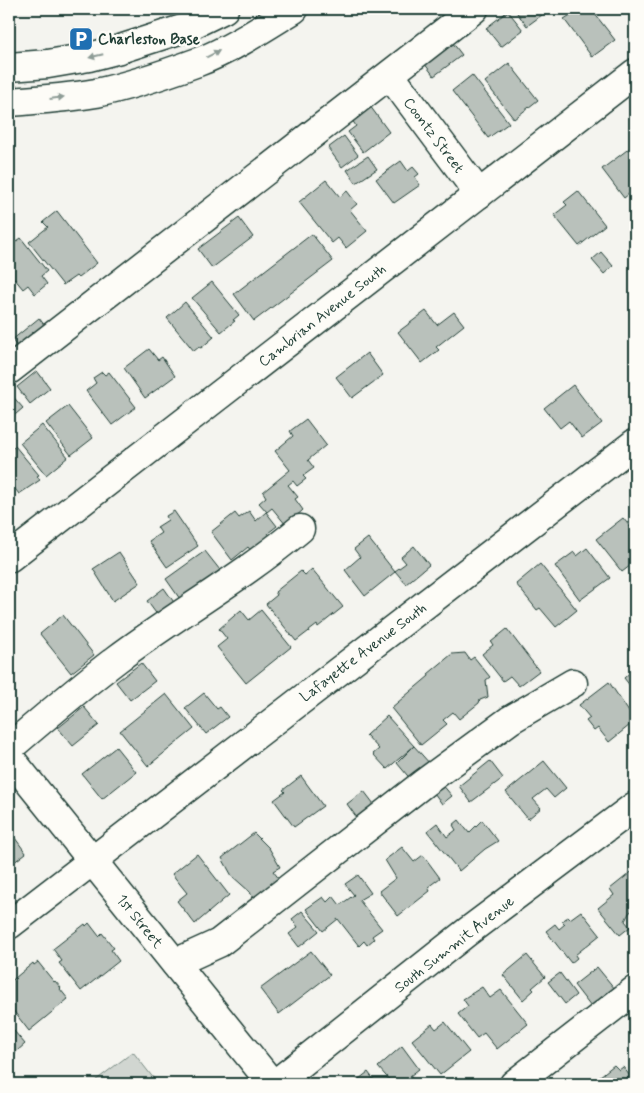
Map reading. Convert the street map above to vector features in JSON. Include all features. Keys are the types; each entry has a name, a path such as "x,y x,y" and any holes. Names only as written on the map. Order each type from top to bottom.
{"main road":[{"path":"9,67 89,58 185,28 224,9"},
{"path":"9,102 52,99 96,92 182,67 199,61 257,32 294,9"},
{"path":"9,370 474,9"},
{"name":"Cambrian Avenue South","path":"9,558 635,73"},
{"name":"Coontz Street","path":"390,75 479,194"},
{"name":"Lafayette Avenue South","path":"9,925 635,443"},
{"path":"10,761 117,659 270,554 300,528"},
{"path":"175,963 219,943 424,783 510,720 573,683"},
{"name":"1st Street","path":"10,761 273,1084"},
{"name":"South Summit Avenue","path":"273,1084 468,932 635,806"},
{"path":"514,1084 635,990"}],"shaded area":[{"path":"133,1052 158,1084 91,1084"}],"building":[{"path":"514,9 543,9 546,12 527,26"},
{"path":"568,9 591,9 615,40 592,57 564,19 572,14"},
{"path":"508,11 523,30 501,47 486,28"},
{"path":"452,42 462,55 434,76 424,63"},
{"path":"509,63 538,100 514,119 485,82"},
{"path":"472,75 509,123 488,138 452,91"},
{"path":"370,106 389,132 363,152 348,132 356,126 352,120"},
{"path":"344,136 358,155 342,167 328,148"},
{"path":"635,144 635,189 624,198 602,169"},
{"path":"368,156 377,169 356,183 347,170"},
{"path":"401,161 408,171 413,167 419,174 415,177 420,185 394,203 376,179"},
{"path":"326,180 340,197 347,191 357,204 350,210 367,231 346,248 338,238 332,243 299,202"},
{"path":"578,191 605,225 579,246 554,215 567,205 564,202"},
{"path":"57,211 97,263 78,278 76,276 63,285 29,242 48,227 43,222"},
{"path":"239,218 253,237 212,268 198,249"},
{"path":"312,234 333,261 254,321 234,294"},
{"path":"21,238 47,271 41,276 47,284 35,294 28,285 23,289 9,272 9,247"},
{"path":"601,252 613,266 604,274 592,260"},
{"path":"212,282 239,315 233,320 235,321 221,332 192,298"},
{"path":"185,302 214,337 201,348 199,347 194,351 167,318"},
{"path":"426,311 437,325 454,312 464,325 436,347 439,350 422,363 398,332"},
{"path":"39,318 51,334 22,353 12,340"},
{"path":"149,349 158,360 162,357 175,376 145,398 124,368"},
{"path":"367,353 383,375 352,398 336,377"},
{"path":"37,371 50,388 30,404 17,387"},
{"path":"102,372 105,375 109,372 136,407 112,425 86,391 96,383 93,378"},
{"path":"573,385 602,423 582,438 569,421 560,428 544,408"},
{"path":"9,392 23,408 9,420"},
{"path":"68,406 93,438 71,455 46,423"},
{"path":"306,419 326,445 308,460 314,468 303,476 306,479 297,486 293,481 288,485 298,497 295,499 303,510 286,525 272,508 267,512 259,503 266,497 263,492 290,470 275,451 293,436 290,431"},
{"path":"42,425 68,457 46,475 20,443"},
{"path":"15,446 39,475 37,476 40,480 19,494 9,481 9,451"},
{"path":"174,511 198,546 167,567 149,541 161,533 157,527 168,520 166,516"},
{"path":"249,511 256,521 266,512 277,526 268,533 271,537 252,552 248,547 232,560 211,532 235,513 239,518"},
{"path":"623,518 635,533 635,562 622,572 596,539"},
{"path":"368,538 395,572 365,596 345,570 360,557 354,549"},
{"path":"414,546 429,565 406,584 395,571 406,563 401,557"},
{"path":"587,548 610,578 580,600 555,566 574,552 577,556"},
{"path":"205,551 220,570 180,599 166,579"},
{"path":"119,552 140,583 113,601 93,569"},
{"path":"540,564 577,610 556,627 540,608 537,610 516,584"},
{"path":"312,569 343,607 318,627 317,625 296,641 266,604 277,595 275,592 301,571 305,575"},
{"path":"164,588 178,608 161,620 147,601"},
{"path":"241,610 249,620 261,610 291,647 246,683 217,647 227,639 219,629"},
{"path":"63,615 94,655 71,673 40,634"},
{"path":"507,629 539,671 519,686 510,676 503,681 482,654 493,645 491,642"},
{"path":"465,653 470,660 474,657 490,677 486,680 488,697 480,700 479,703 459,719 453,712 443,720 447,724 421,745 391,708 452,654"},
{"path":"141,663 155,681 130,700 116,682"},
{"path":"635,668 635,692 624,678"},
{"path":"609,682 635,721 609,742 598,728 594,731 586,721 590,718 579,705"},
{"path":"204,693 217,709 220,707 228,717 206,734 185,708"},
{"path":"166,694 194,729 148,766 120,731"},
{"path":"84,707 99,725 73,746 58,728"},
{"path":"387,716 414,746 387,769 373,754 379,749 366,735"},
{"path":"414,746 431,765 412,781 397,763"},
{"path":"116,747 136,772 102,799 82,774"},
{"path":"490,761 503,778 471,802 459,786"},
{"path":"544,761 566,788 554,798 546,789 533,799 541,808 528,819 506,792"},
{"path":"301,776 323,806 294,827 274,800"},
{"path":"441,783 452,796 442,804 432,790"},
{"path":"364,791 377,808 360,822 347,804"},
{"path":"459,820 469,833 482,820 498,841 485,849 459,871 427,831 437,823 447,837 456,830 453,825"},
{"path":"9,830 26,853 9,866"},
{"path":"254,833 269,848 280,867 273,871 280,880 254,901 250,892 232,876 222,858"},
{"path":"402,847 414,862 423,855 440,878 428,887 430,891 398,916 379,891 396,878 385,860"},
{"path":"197,854 229,895 195,924 177,901 187,893 172,874"},
{"path":"635,869 635,908 629,913 625,921 630,927 620,935 598,908 614,895 610,889"},
{"path":"358,875 371,893 359,900 382,929 372,936 374,939 367,945 364,941 359,946 338,919 323,931 306,909 323,897 327,902 333,896 340,905 354,895 345,884"},
{"path":"302,911 319,931 299,947 289,934 298,927 292,919"},
{"path":"581,911 600,935 575,955 577,958 571,963 546,931 555,924 559,929 565,924 562,921 568,917 570,919"},
{"path":"89,923 99,936 102,933 114,948 111,950 119,961 81,991 59,963 62,961 53,949 85,924 86,926"},
{"path":"311,951 330,975 279,1014 260,989"},
{"path":"527,955 545,977 532,988 534,990 523,1000 503,975"},
{"path":"38,962 68,999 29,1031 9,1005 9,983 33,963 34,965"},
{"path":"597,967 615,989 591,1007 574,985"},
{"path":"560,973 576,995 565,1004 548,982"},
{"path":"482,987 490,998 501,990 528,1024 497,1049 484,1033 477,1038 458,1014 468,1006 463,999"},
{"path":"445,1022 469,1052 440,1075 412,1040 432,1024 436,1029"},
{"path":"9,1025 25,1044 9,1058"},
{"path":"402,1046 419,1069 410,1076 415,1083 413,1084 393,1084 378,1067"},
{"path":"614,1065 619,1070 623,1067 630,1076 626,1079 630,1084 590,1084"},
{"path":"368,1072 377,1084 354,1083"}],"place":[{"name":"Charleston Base","path":"81,39"}]}
